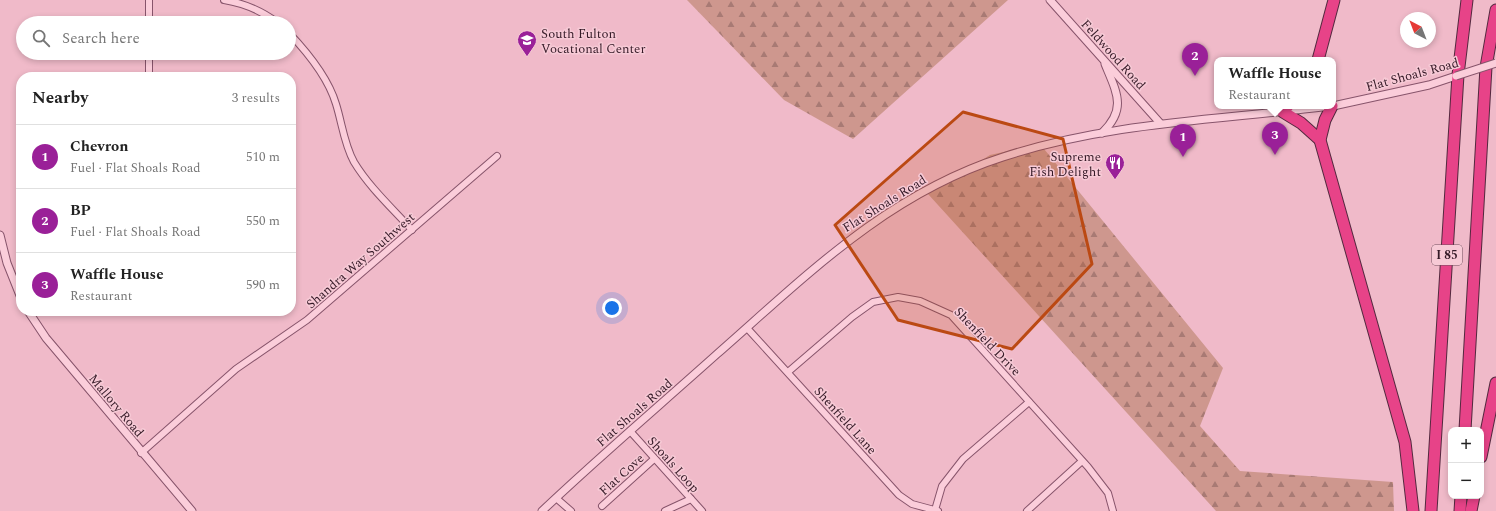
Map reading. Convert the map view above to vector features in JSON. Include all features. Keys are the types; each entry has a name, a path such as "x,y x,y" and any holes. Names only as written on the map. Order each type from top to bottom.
{"highway":[{"path":"1319,57 1334,0"},
{"name":"I 85","path":"1432,511 1458,75 1467,0"},
{"name":"I 85","path":"1464,427 1486,67 1496,10"},
{"path":"1286,109 1320,140"},
{"path":"1330,109 1325,120 1320,140 1405,442 1413,511"},
{"path":"1484,441 1496,383"},
{"path":"1460,511 1461,499"},
{"path":"1472,511 1474,499"}],"street":[{"path":"149,0 149,16"},
{"path":"224,0 246,6 267,16"},
{"name":"Feldwood Road","path":"1050,0 1160,124"},
{"path":"296,41 329,85 336,103 346,146 355,163 376,190 412,230"},
{"path":"1102,59 1117,92 1118,111 1112,123 1102,133"},
{"path":"149,60 149,72"},
{"name":"Flat Shoals Road","path":"1336,105 1429,85 1496,63"},
{"name":"Flat Shoals Road","path":"542,511 630,431 839,247 882,216 934,185 1000,157 1066,140 1160,124 1286,109"},
{"name":"Shandra Way Southwest","path":"141,453 236,369 307,320 497,156"},
{"path":"0,235 7,263 16,286"},
{"name":"Shenfield Drive","path":"788,372 852,317 872,302 898,296 920,300 951,315 1082,461 1108,493 1113,511"},
{"name":"Mallory Road","path":"31,316 46,338 141,453 192,511"},
{"name":"Shenfield Lane","path":"747,328 899,495 912,504 937,511"},
{"path":"937,511 942,486 963,459 1029,402"},
{"name":"Shoals Loop","path":"630,431 702,511"},
{"name":"Flat Cove","path":"602,506 654,459"},
{"path":"1027,511 1082,461"},
{"path":"556,498 571,511"},
{"path":"665,511 691,499"}],"highlighted area":[{"path":"963,112 1063,139 1092,264 1012,349 898,320 835,225"}],"green space":[{"path":"687,0 1008,0 853,139 784,100"},
{"path":"1040,144 1223,368 1200,426 1240,471 1393,482 1394,511 1216,511 928,194 990,155"}],"place":[{"name":"South Fulton Vocational Center","path":"527,57"},
{"name":"BP","path":"1195,76"},
{"name":"Waffle House","path":"1275,155"},
{"name":"Chevron","path":"1183,157"},
{"name":"Supreme Fish Delight","path":"1115,180"}]}
